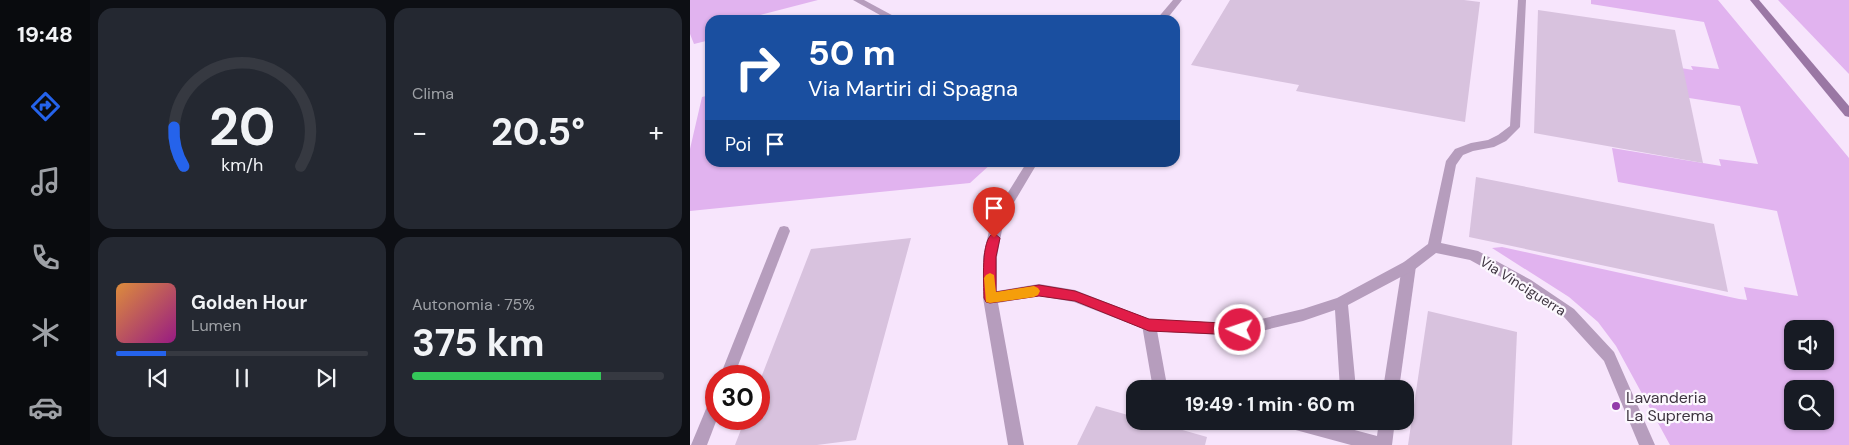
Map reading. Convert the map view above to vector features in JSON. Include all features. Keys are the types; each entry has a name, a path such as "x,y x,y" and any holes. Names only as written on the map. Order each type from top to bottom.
{"main road":[{"path":"1754,0 1849,113"}],"street":[{"path":"857,0 886,15"},
{"path":"1165,15 1178,0"},
{"path":"990,298 1039,290 1075,296 1149,325 1240,330 1303,315 1341,302 1409,266 1434,247 1450,164 1459,152 1471,147 1490,144 1502,138 1515,127 1522,0"},
{"path":"1016,445 990,298 990,257 998,218 1030,167"},
{"path":"731,365 784,231"},
{"name":"Via Vinciguerra","path":"1434,247 1473,256 1526,284 1569,313 1609,357 1647,445"},
{"path":"1393,380 1409,266"},
{"path":"1341,302 1347,380"},
{"path":"1149,325 1158,380"},
{"path":"699,445 705,430"},
{"path":"1326,430 1382,445 1385,430"}],"shaded area":[{"path":"690,0 818,0 760,15 705,15 705,41 694,44 690,34"},
{"path":"1591,0 1718,0 1849,158 1849,445 1670,445 1616,346 1598,322 1569,297 1492,248 1502,247 1739,299 1747,300 1744,287 1798,296 1777,211 1618,182 1612,148 1721,166 1719,159 1758,164 1740,106 1543,75 1542,45 1693,70 1691,66 1719,69 1704,22 1591,4"},
{"path":"1778,0 1849,0 1849,74"},
{"path":"705,96 705,167 988,167 970,183 690,211 690,149 702,97"}],"building":[{"path":"1230,0 1464,0 1480,2 1465,122 1296,91 1299,85 1191,65"},
{"path":"1538,10 1675,30 1703,163 1534,133"},
{"path":"1476,177 1714,224 1728,292 1469,237"},
{"path":"911,238 856,440 817,445 735,445 741,430 770,430 770,365 766,365 811,249"},
{"path":"1428,311 1517,332 1512,445 1408,445 1410,430 1414,430 1414,405"},
{"path":"1096,406 1126,414 1126,430 1182,430 1207,437 1205,445 1077,445"}],"slow traffic":[{"path":"990,278 990,298 1034,291"}],"place":[{"name":"Lavanderia La Suprema","path":"1616,406"}],"route":[{"path":"994,238 990,257 990,298 1039,290 1075,296 1149,325 1240,330"}]}
